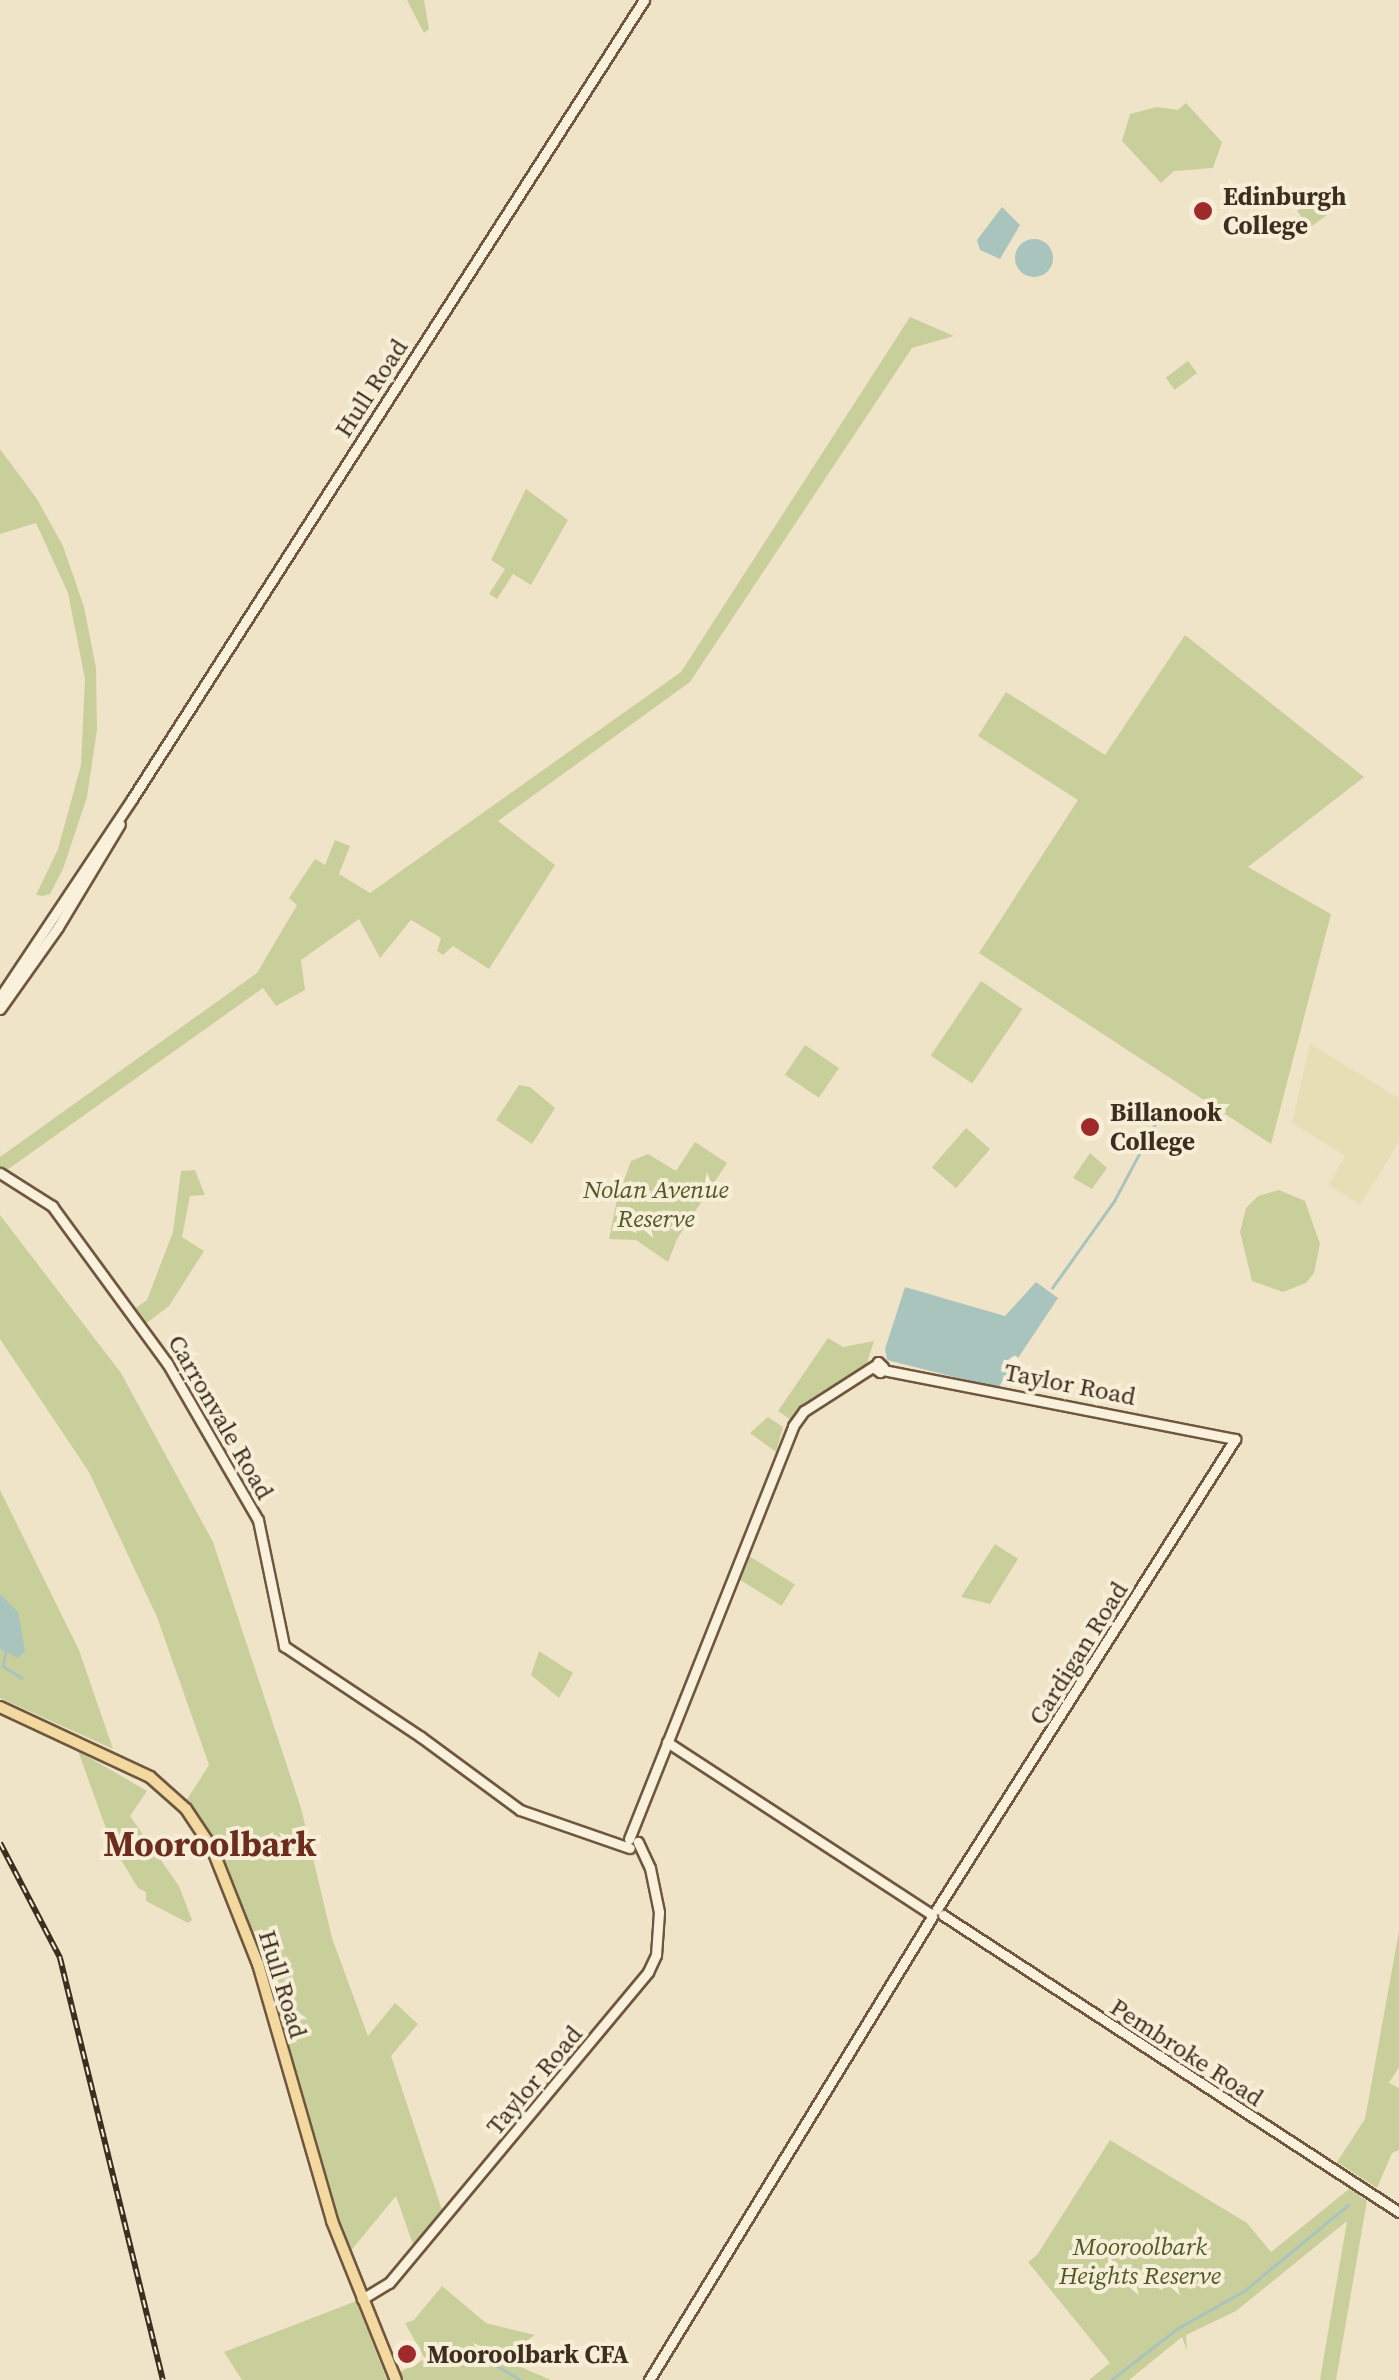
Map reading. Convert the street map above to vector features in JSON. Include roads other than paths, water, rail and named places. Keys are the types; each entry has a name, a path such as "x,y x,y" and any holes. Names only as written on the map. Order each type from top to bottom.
{"main road":[{"name":"Hull Road","path":"0,1707 143,1773 172,1795 203,1832 258,1964 328,2205 396,2380"}],"street":[{"name":"Hull Road","path":"0,997 132,799 644,0"},
{"name":"Hull Road","path":"0,1010 89,879 132,799"},
{"name":"Carronvale Road","path":"0,1173 52,1206 152,1339 258,1520 284,1646 422,1737 520,1810 630,1843"},
{"name":"Taylor Road","path":"362,2299 389,2283 638,1988 656,1956 656,1892 644,1853 630,1843 793,1426 804,1410 879,1368 1236,1438"},
{"name":"Cardigan Road","path":"649,2380 1236,1438"},
{"name":"Pembroke Road","path":"667,1742 1399,2212"}],"water":[{"path":"1002,207 1020,225 1000,259 980,250 977,240"},
{"path":"1034,239 1047,245 1053,258 1047,271 1034,277 1021,271 1015,258 1021,245"},
{"path":"1036,1282 1058,1298 998,1388 887,1360 885,1349 905,1287 1005,1316"},
{"path":"0,1594 18,1612 25,1651 18,1658 0,1649"}],"waterway":[{"path":"1052,1288 1114,1201 1163,1109"},
{"path":"6,1652 3,1666 22,1678"},
{"path":"1111,2380 1178,2328 1244,2291 1348,2205"},
{"path":"494,2364 521,2380"}],"railway":[{"path":"0,1843 60,1958 163,2380"}],"place":[{"name":"Edinburgh College","path":"1203,211"},
{"name":"Billanook College","path":"1090,1127"},
{"name":"Mooroolbark CFA","path":"407,2354"}],"district":[{"name":"Mooroolbark","path":"210,1844"}],"park label":[{"name":"Nolan Avenue Reserve","path":"656,1204"},
{"name":"Mooroolbark Heights Reserve","path":"1140,2262"}]}
